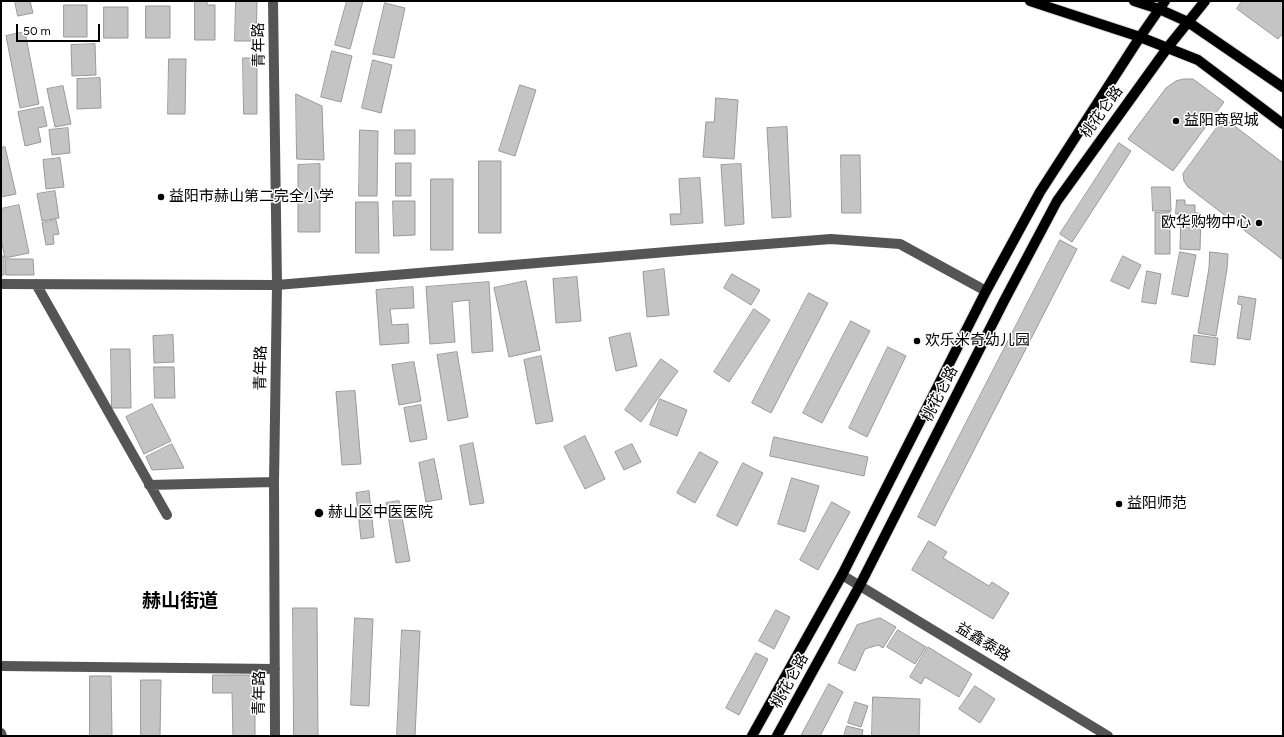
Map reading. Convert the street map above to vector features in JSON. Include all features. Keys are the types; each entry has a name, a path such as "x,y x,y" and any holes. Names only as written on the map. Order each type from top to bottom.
{"main road":[{"path":"1030,1 1140,37 1198,60 1283,124"},
{"path":"1134,1 1162,5 1283,86"},
{"name":"桃花仑路","path":"777,736 860,585 1004,301 1057,201 1168,47 1204,1"},
{"name":"桃花仑路","path":"752,736 842,575 986,291 1040,192 1162,5"}],"street":[{"name":"青年路","path":"273,1 277,285 274,482 275,736"},
{"path":"1,284 277,285 830,239 900,244 986,291"},
{"path":"36,284 167,516"},
{"path":"149,484 274,482"},
{"name":"益鑫泰路","path":"842,575 1108,736"},
{"path":"1,666 275,669"}],"building":[{"path":"15,1 30,1 33,13 18,16"},
{"path":"195,1 207,1 207,5 215,5 215,40 195,40"},
{"path":"236,1 257,1 256,41 235,41"},
{"path":"347,1 363,1 350,49 335,45"},
{"path":"1242,1 1283,1 1283,33 1278,39 1237,9"},
{"path":"385,3 405,8 394,58 373,54"},
{"path":"64,5 87,5 87,37 64,37"},
{"path":"146,6 170,6 170,38 146,38"},
{"path":"104,7 128,7 128,38 104,38"},
{"path":"25,32 39,104 20,108 6,36"},
{"path":"95,44 96,75 72,76 71,45"},
{"path":"332,51 352,56 341,102 321,97"},
{"path":"243,58 257,58 257,114 244,114"},
{"path":"169,59 186,59 185,114 168,114"},
{"path":"373,60 392,65 381,113 362,108"},
{"path":"100,78 101,108 77,109 77,79"},
{"name":"益阳商贸城","path":"1193,79 1224,102 1173,171 1128,139 1166,88 1176,81"},
{"path":"520,85 536,90 515,156 499,151"},
{"path":"63,86 71,124 55,127 47,89"},
{"path":"296,94 322,106 324,160 297,159"},
{"path":"716,98 738,100 734,159 703,157 706,122 714,122"},
{"path":"43,107 47,126 38,128 41,142 25,146 18,112"},
{"name":"欧华购物中心","path":"1224,118 1283,163 1283,260 1188,187 1184,181 1183,174"},
{"path":"787,127 791,217 772,218 767,128"},
{"path":"68,128 70,153 52,155 49,130"},
{"path":"360,130 378,131 377,196 359,196"},
{"path":"395,130 415,130 415,154 395,154"},
{"path":"1119,143 1131,151 1072,242 1060,234"},
{"path":"5,147 16,194 1,197 1,148"},
{"path":"841,155 860,155 861,213 842,213"},
{"path":"60,158 64,187 46,189 43,160"},
{"path":"479,161 501,161 501,233 479,233"},
{"path":"396,163 411,163 411,196 396,196"},
{"path":"320,164 320,232 298,232 298,165"},
{"path":"741,164 744,224 725,226 721,165"},
{"path":"700,178 703,223 671,225 670,214 681,214 679,179"},
{"path":"431,179 453,179 453,250 431,250"},
{"path":"1152,187 1170,187 1171,211 1153,211"},
{"path":"55,191 59,218 42,221 37,194"},
{"path":"1177,200 1185,200 1185,205 1195,205 1195,213 1201,213 1200,250 1180,249 1181,214 1176,214"},
{"path":"393,201 415,201 415,235 394,236"},
{"path":"356,202 378,202 379,253 356,253"},
{"path":"19,205 29,253 5,258 1,239 1,209"},
{"path":"1170,212 1170,254 1155,254 1155,213"},
{"path":"56,220 59,234 53,235 54,244 46,245 42,223"},
{"path":"1060,240 1077,249 935,526 918,517"},
{"path":"1180,252 1196,255 1188,297 1172,294"},
{"path":"1210,252 1228,254 1216,336 1198,333 1209,268"},
{"path":"1,256 4,256 4,275 1,275"},
{"path":"1123,256 1141,265 1129,289 1111,281"},
{"path":"6,259 33,259 34,275 6,275"},
{"path":"664,269 669,315 647,317 643,272"},
{"path":"1147,271 1161,274 1156,304 1142,302"},
{"path":"732,274 760,290 751,305 724,288"},
{"path":"577,277 581,321 556,323 553,279"},
{"path":"526,281 540,350 509,357 494,288"},
{"path":"489,282 493,351 472,353 469,300 452,302 455,342 430,344 426,287"},
{"path":"413,287 414,308 390,309 392,325 408,324 409,343 380,345 376,290"},
{"path":"809,293 828,303 771,413 752,403"},
{"path":"1239,296 1256,299 1250,340 1237,338 1242,305 1238,304"},
{"path":"754,309 770,320 729,382 714,372"},
{"path":"851,321 870,331 822,423 803,413"},
{"path":"630,333 637,366 616,371 609,338"},
{"path":"173,335 174,362 154,363 153,336"},
{"path":"1194,335 1218,338 1215,365 1191,362"},
{"path":"888,347 906,356 867,437 849,428"},
{"path":"111,349 130,349 131,408 112,408"},
{"path":"457,352 468,417 448,421 437,355"},
{"path":"541,356 553,421 536,424 524,360"},
{"path":"661,359 678,371 641,422 625,410"},
{"path":"414,362 421,401 399,405 392,365"},
{"path":"154,367 174,367 175,398 155,398"},
{"path":"355,391 361,464 342,465 336,392"},
{"path":"660,399 687,410 677,436 650,425"},
{"path":"152,404 171,441 144,454 126,417"},
{"path":"421,405 427,439 410,442 404,408"},
{"path":"585,436 605,479 585,489 564,447"},
{"path":"774,437 868,457 864,476 770,456"},
{"path":"473,443 484,503 470,505 460,446"},
{"path":"172,444 184,468 152,470 146,457"},
{"path":"632,444 641,462 624,470 615,452"},
{"path":"700,452 718,462 695,503 677,493"},
{"path":"434,459 442,499 426,502 419,463"},
{"path":"743,463 763,473 737,526 717,516"},
{"path":"792,478 819,486 805,532 778,524"},
{"path":"369,491 374,537 361,539 356,493"},
{"path":"399,501 410,561 396,563 386,503"},
{"path":"832,502 850,512 818,570 800,560"},
{"path":"929,541 947,552 943,558 989,586 992,582 1009,593 993,619 912,570"},
{"path":"293,608 317,608 318,736 294,736"},
{"path":"776,610 790,617 774,649 759,641"},
{"path":"355,618 373,619 369,706 351,705"},
{"path":"880,618 896,627 883,648 878,645 865,649 855,671 838,663 857,625"},
{"path":"402,630 420,631 415,736 397,736"},
{"path":"898,630 926,647 915,664 887,647"},
{"path":"928,647 972,674 959,697 925,677 921,684 910,677"},
{"path":"756,653 768,659 739,715 726,708"},
{"path":"213,675 255,675 255,736 233,736 232,693 213,693"},
{"path":"90,676 111,676 112,736 90,736"},
{"path":"141,680 161,680 160,736 141,736"},
{"path":"829,684 843,692 820,736 801,736"},
{"path":"975,686 995,699 980,723 959,709"},
{"path":"873,697 920,699 919,736 872,736"},
{"path":"855,702 868,706 861,727 848,723"},
{"path":"847,726 863,730 862,736 844,736"}],"place":[{"name":"益阳商贸城","path":"1176,121"},
{"name":"益阳市赫山第二完全小学","path":"161,197"},
{"name":"欧华购物中心","path":"1259,223"},
{"name":"欢乐米奇幼儿园","path":"917,341"},
{"name":"益阳师范","path":"1119,504"},
{"name":"赫山区中医医院","path":"319,513"}],"district":[{"name":"赫山街道","path":"180,601"}]}
